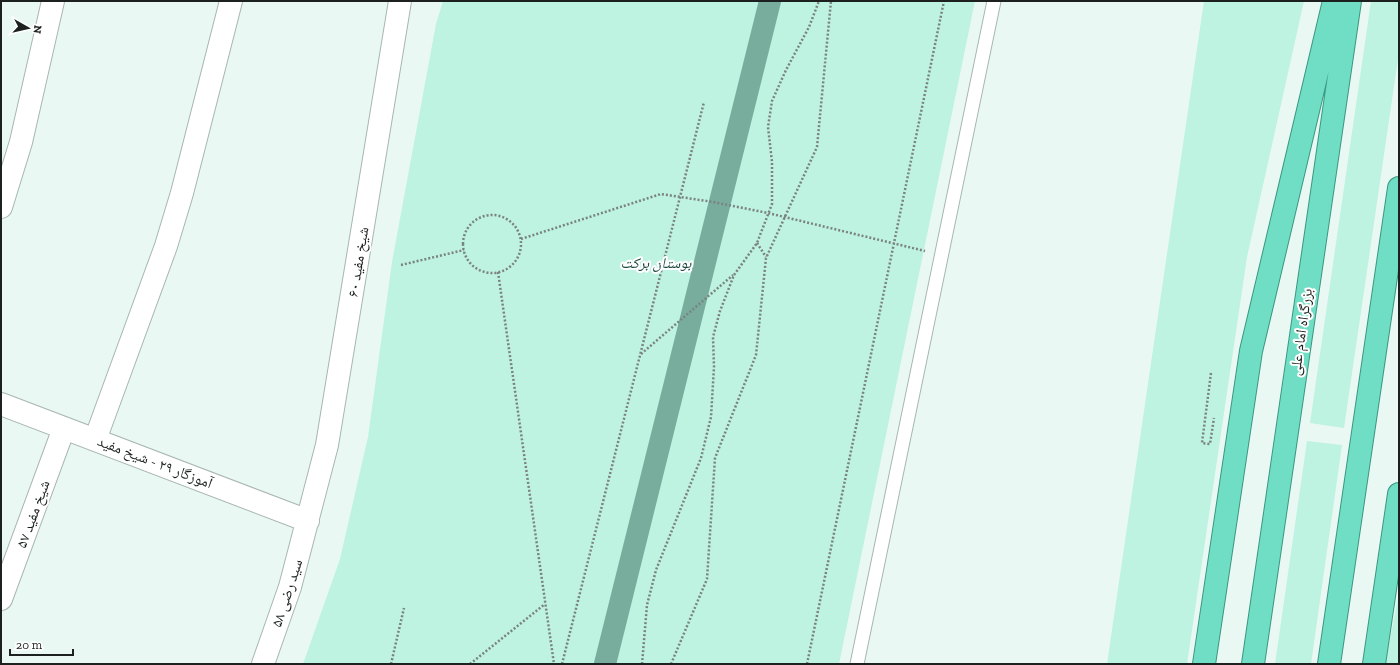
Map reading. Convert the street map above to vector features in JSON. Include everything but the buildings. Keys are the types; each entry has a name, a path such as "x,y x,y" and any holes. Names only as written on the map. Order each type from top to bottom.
{"highway":[{"path":"1204,664 1251,351 1334,1"},
{"name":"بزرگراه امام علی","path":"1252,664 1350,1"},
{"path":"1329,664 1399,188"},
{"path":"1374,664 1399,494"}],"street":[{"path":"1,207 21,142 53,1"},
{"path":"95,440 166,246 182,193 231,1"},
{"name":"شیخ مفید ۶۰","path":"308,521 327,445 400,1"},
{"name":"آموزگار ۲۹ - شیخ مفید","path":"1,404 308,521"},
{"name":"شیخ مفید ۵۷","path":"1,599 64,428"},
{"name":"سید رضی ۵۸","path":"263,664 290,587 308,521"}],"lane":[{"path":"857,664 994,1"},
{"path":"1382,613 1399,552"}],"path":[{"path":"640,354 734,275 757,243 772,204 772,162 768,127 772,101 786,70 809,27 819,1"},
{"path":"671,664 707,579 715,458 756,355 766,258 817,147 830,1"},
{"path":"807,664 944,1"},
{"path":"562,664 704,102"},
{"path":"521,239 661,194 713,202 768,213 894,245 942,255"},
{"path":"496,215 512,223 518,230 521,239 521,248 513,264 498,272 488,273 480,270 467,258 464,250 466,232 471,224 478,219 487,216 496,215"},
{"path":"757,243 766,258"},
{"path":"401,265 464,250"},
{"path":"498,272 554,664"},
{"path":"642,664 647,605 656,570 703,451 711,416 714,367 713,337 720,311 734,275"},
{"path":"1211,373 1202,443 1210,444 1214,418"},
{"path":"471,664 546,603"},
{"path":"391,664 404,608"}],"green space":[{"name":"بوستان برکت","path":"443,1 975,1 839,664 303,664 340,559 368,437 392,262 436,24"},
{"path":"1204,1 1304,1 1247,257 1187,664 1107,664"},
{"path":"1371,1 1399,1 1399,52 1344,428 1310,423"},
{"path":"1307,441 1342,445 1311,664 1275,664"},
{"path":"1399,593 1399,664 1385,664"}],"waterway":[{"path":"605,664 770,1"}]}
